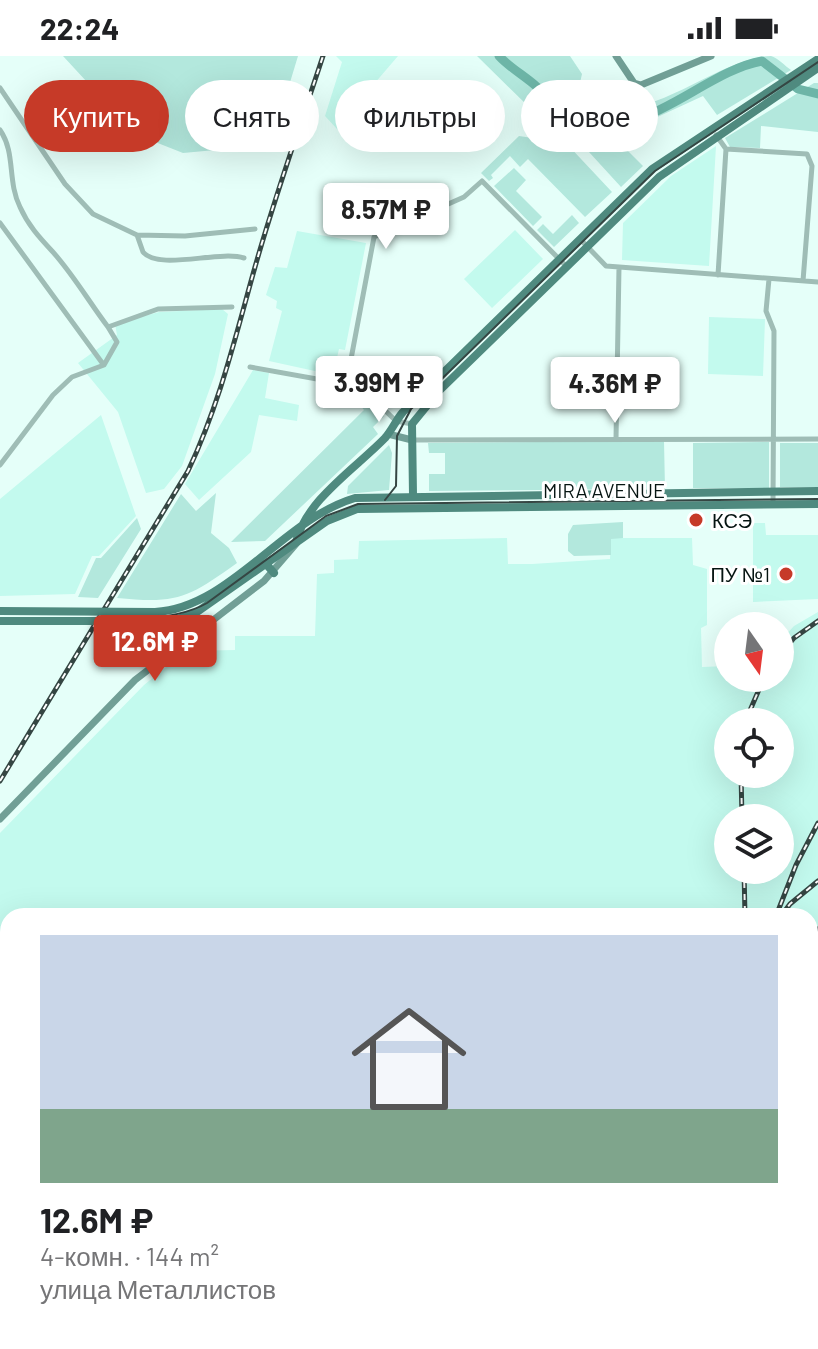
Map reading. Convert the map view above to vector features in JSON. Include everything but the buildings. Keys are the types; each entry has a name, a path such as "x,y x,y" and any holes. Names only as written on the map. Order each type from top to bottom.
{"main road":[{"path":"616,56 634,83 641,85 711,56"},
{"path":"0,819 135,680 274,573 296,542 300,528 312,510 388,434 403,412 475,349 559,259 652,169 714,133 817,63"},
{"path":"503,321 668,169 714,133"},
{"path":"390,508 413,495 412,424 475,349"},
{"path":"388,434 412,440"},
{"name":"MIRA AVENUE","path":"300,528 341,501 413,495 818,491"},
{"name":"MIRA AVENUE","path":"155,617 178,619 197,612 296,542 348,511 818,504"},
{"path":"0,621 155,617 191,605 300,528"},
{"path":"266,564 274,573"},
{"path":"0,611 155,617"}],"street":[{"path":"0,88 30,135 93,214 137,235 185,236 255,229"},
{"path":"0,130 10,144 13,188 20,206 39,240 52,251 117,342 104,365 72,377 53,395 0,465"},
{"path":"714,133 726,149 718,275"},
{"path":"726,149 807,154 812,166 803,281"},
{"path":"412,424 396,421 358,386 347,371 374,237 464,197 482,181 566,266"},
{"path":"624,196 631,203"},
{"path":"0,223 104,365"},
{"path":"137,235 148,258 231,254 244,258"},
{"path":"580,239 606,266 818,282"},
{"path":"616,439 619,267"},
{"path":"769,279 766,311 774,331 773,505"},
{"path":"108,327 158,309 232,307"},
{"path":"250,367 358,386"},
{"path":"412,440 818,439"},
{"path":"749,492 749,505"},
{"path":"517,494 518,507"}],"shaded area":[{"path":"63,56 298,56 291,80 185,80 185,152 194,152 183,153 169,147 169,80 85,80"},
{"path":"336,56 398,56 377,80 336,80 342,62"},
{"path":"477,56 570,56 582,74 581,80 521,80 521,99 505,80"},
{"path":"771,56 791,70 717,115 703,96 658,117 658,100 748,60"},
{"path":"818,83 818,132 761,126 760,148 730,147 725,138"},
{"path":"335,84 335,127 325,116"},
{"path":"519,136 521,152 574,152 612,192 585,217 528,159 520,167 510,156 489,181 481,173"},
{"path":"716,146 709,266 622,260 623,223 671,176"},
{"path":"589,152 629,152 643,166 621,187"},
{"path":"514,168 526,180 516,191 542,217 533,226 494,186"},
{"path":"572,215 579,223 554,247 537,230 543,224 553,234"},
{"path":"515,230 543,259 492,308 464,279"},
{"path":"297,231 366,243 345,350 339,349 333,375 269,361 282,311 276,308 277,301 266,295 275,267 287,268"},
{"path":"222,309 228,314 215,374 182,466 164,489 146,493 118,412 78,363 117,335 115,324 159,312"},
{"path":"709,317 765,319 763,376 708,374"},
{"path":"253,370 269,373 265,398 299,405 297,421 259,415 251,452 199,500 185,484"},
{"path":"363,395 384,416 373,427 378,434 265,541 231,542 364,410 357,401"},
{"path":"101,415 136,516 99,556 92,556 75,594 0,596 0,499"},
{"path":"664,441 665,489 429,491 429,474 445,474 445,453 429,453 428,443"},
{"path":"769,442 769,488 693,488 693,443"},
{"path":"780,443 818,443 818,487 780,487"},
{"path":"389,445 392,453 389,490 347,494 348,486"},
{"path":"216,493 211,533 229,548 237,563 182,596 155,600 117,598 181,494 196,511"},
{"path":"137,518 141,529 98,598 78,597 96,558 101,558"},
{"path":"623,522 623,538 611,539 611,555 574,556 568,551 568,534 573,525"},
{"name":"ПУ №1","path":"753,523 765,523 766,535 818,535 818,599 753,602"},
{"path":"507,538 508,564 532,564 610,559 611,538 692,538 693,565 707,569 707,625 701,628 702,667 714,667 714,692 794,692 794,626 818,612 818,908 0,908 0,833 144,685 186,651 235,650 235,636 315,636 317,574 334,573 334,560 358,559 359,541"}],"waterway":[{"path":"499,56 569,114 603,125 626,123 649,115 740,67 762,61 798,89 818,94"}],"tram line":[{"path":"385,500 396,486 397,436 411,409 655,171 818,62"},
{"path":"0,618 136,620 187,611 207,603 326,516 358,504 818,499"}],"railway":[{"path":"0,781 188,471 218,395 271,214 323,56"},
{"path":"794,638 818,621"},
{"path":"751,708 758,692"},
{"path":"741,788 742,804"},
{"path":"779,908 796,865 818,823"},
{"path":"787,908 818,881"},
{"path":"744,884 745,908"}],"place":[{"name":"КСЭ","path":"696,520"},
{"name":"ПУ №1","path":"786,574"}]}
